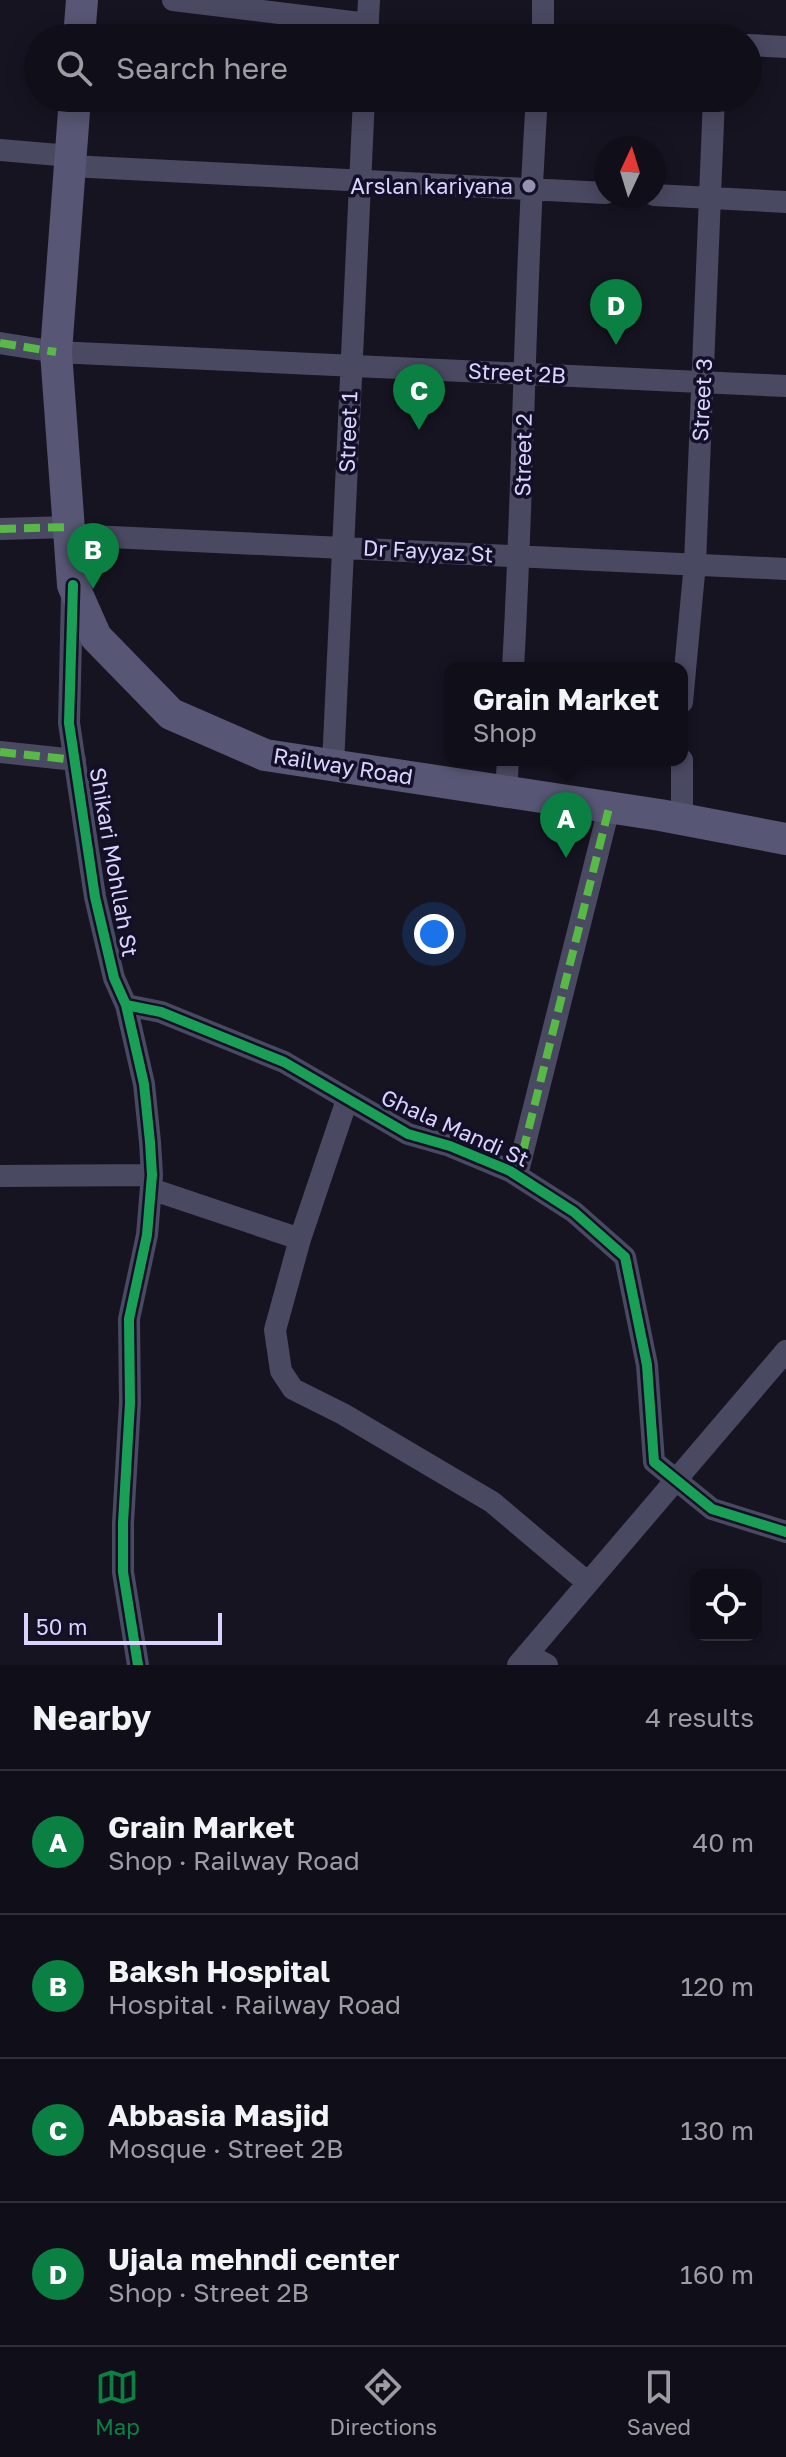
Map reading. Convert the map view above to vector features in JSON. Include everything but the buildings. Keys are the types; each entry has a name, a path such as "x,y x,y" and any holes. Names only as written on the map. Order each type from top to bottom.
{"main road":[{"path":"80,24 82,0"},
{"name":"Railway Road","path":"74,112 56,352 73,585 96,637 171,714 265,755 609,808 786,839"}],"street":[{"path":"173,0 323,24"},
{"path":"367,24 369,0"},
{"path":"543,0 543,24"},
{"path":"762,46 786,47"},
{"name":"Street 1","path":"333,765 363,112"},
{"name":"Street 2","path":"513,662 536,112"},
{"name":"Street 3","path":"686,662 695,563 713,112"},
{"path":"0,150 70,161 594,192"},
{"path":"666,196 786,202"},
{"name":"Street 2B","path":"0,343 56,352 786,386"},
{"name":"Dr Fayyaz St","path":"0,529 786,569"},
{"name":"Shikari Mohllah St","path":"73,585 69,723 95,897 114,978 126,1005 144,1084 152,1182 147,1235 129,1319 130,1403 123,1523 123,1572 138,1665"},
{"path":"0,752 75,760"},
{"path":"506,792 508,766"},
{"path":"682,766 682,820"},
{"path":"517,1175 609,808"},
{"name":"Ghala Mandi St","path":"126,1005 161,1012 284,1062 408,1134 450,1146 517,1175 574,1212 625,1257 647,1365 654,1462 712,1509 786,1532"},
{"path":"347,1100 300,1239 275,1330 281,1371 293,1389 343,1414 492,1502 588,1583"},
{"path":"0,1176 152,1182 300,1239"},
{"path":"547,1665 522,1660 786,1351"}],"marked path":[{"path":"0,343 56,352"},
{"path":"0,529 69,527"},
{"path":"0,752 75,760"},
{"path":"517,1175 609,808"}],"cycle path":[{"path":"73,585 69,723 95,897 114,978 126,1005 144,1084 152,1175 147,1235 129,1319 130,1403 123,1523 123,1572 138,1665"},
{"path":"126,1005 161,1012 284,1062 408,1134 450,1146 510,1171 574,1212 625,1257 647,1365 654,1462 712,1509 786,1532"}],"place":[{"name":"Arslan kariyana","path":"529,186"},
{"name":"Ujala mehndi center","path":"616,345"},
{"name":"Abbasia Masjid","path":"419,430"},
{"name":"Baksh Hospital","path":"93,589"},
{"name":"Grain Market","path":"566,858"}]}
